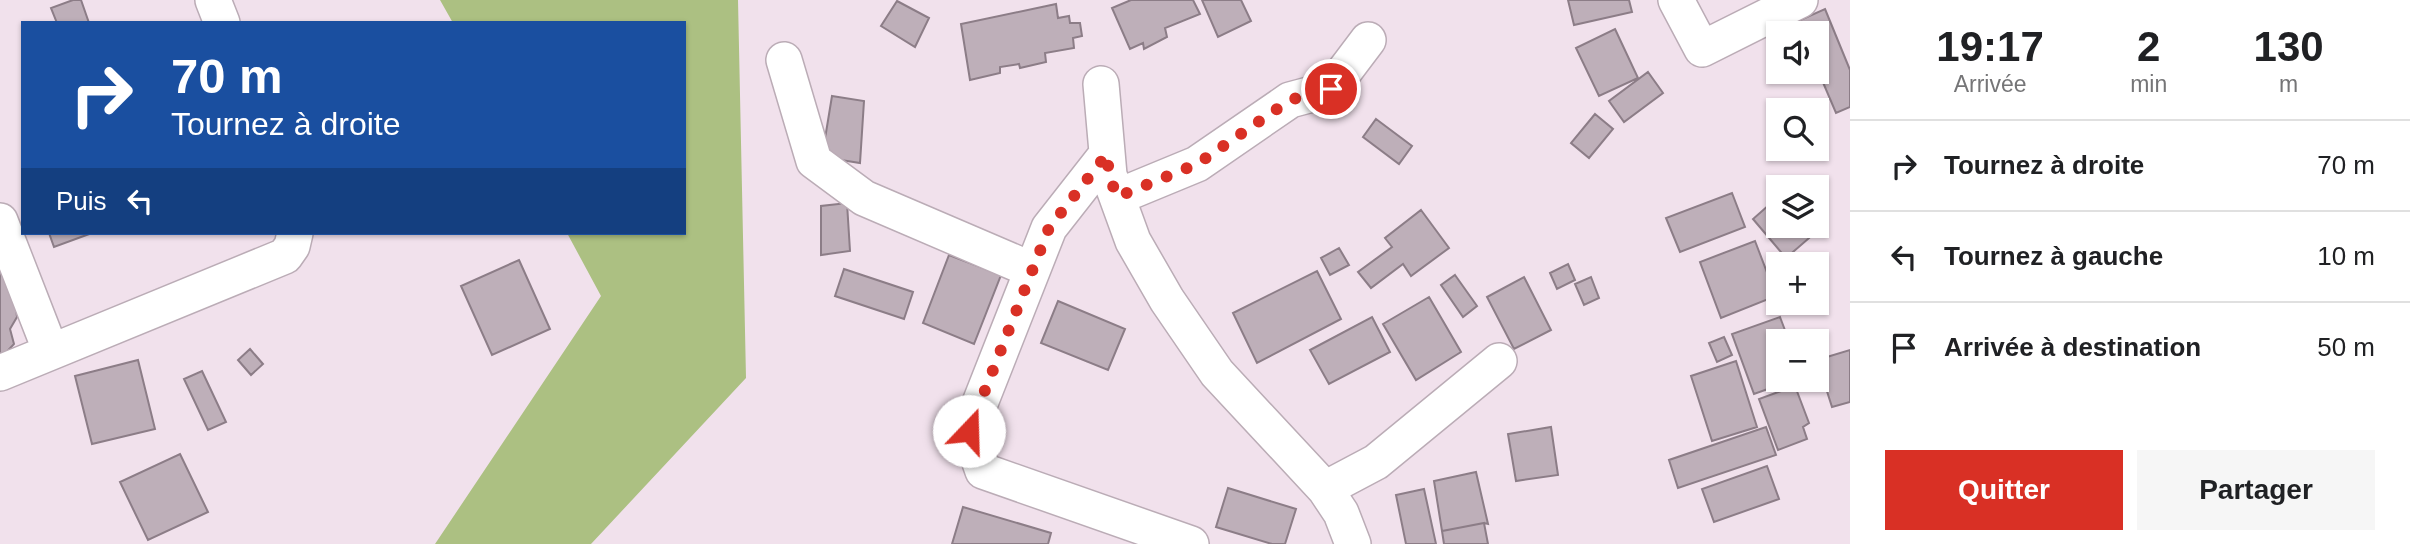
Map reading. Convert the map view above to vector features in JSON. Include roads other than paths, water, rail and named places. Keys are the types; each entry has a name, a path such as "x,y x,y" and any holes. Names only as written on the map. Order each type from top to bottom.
{"street":[{"path":"213,0 221,21"},
{"path":"1675,0 1702,49 1800,0"},
{"path":"1117,197 1197,164 1290,100 1331,89 1368,40"},
{"path":"784,60 814,161 864,198 1032,270"},
{"path":"1101,84 1109,175 1133,241 1167,300 1217,373 1325,489 1341,513 1353,544"},
{"path":"1107,154 1049,228 969,431 983,471 1192,544"},
{"path":"0,221 51,352"},
{"path":"0,373 285,256 292,246 295,235"},
{"path":"1325,489 1376,462 1499,361"}]}
